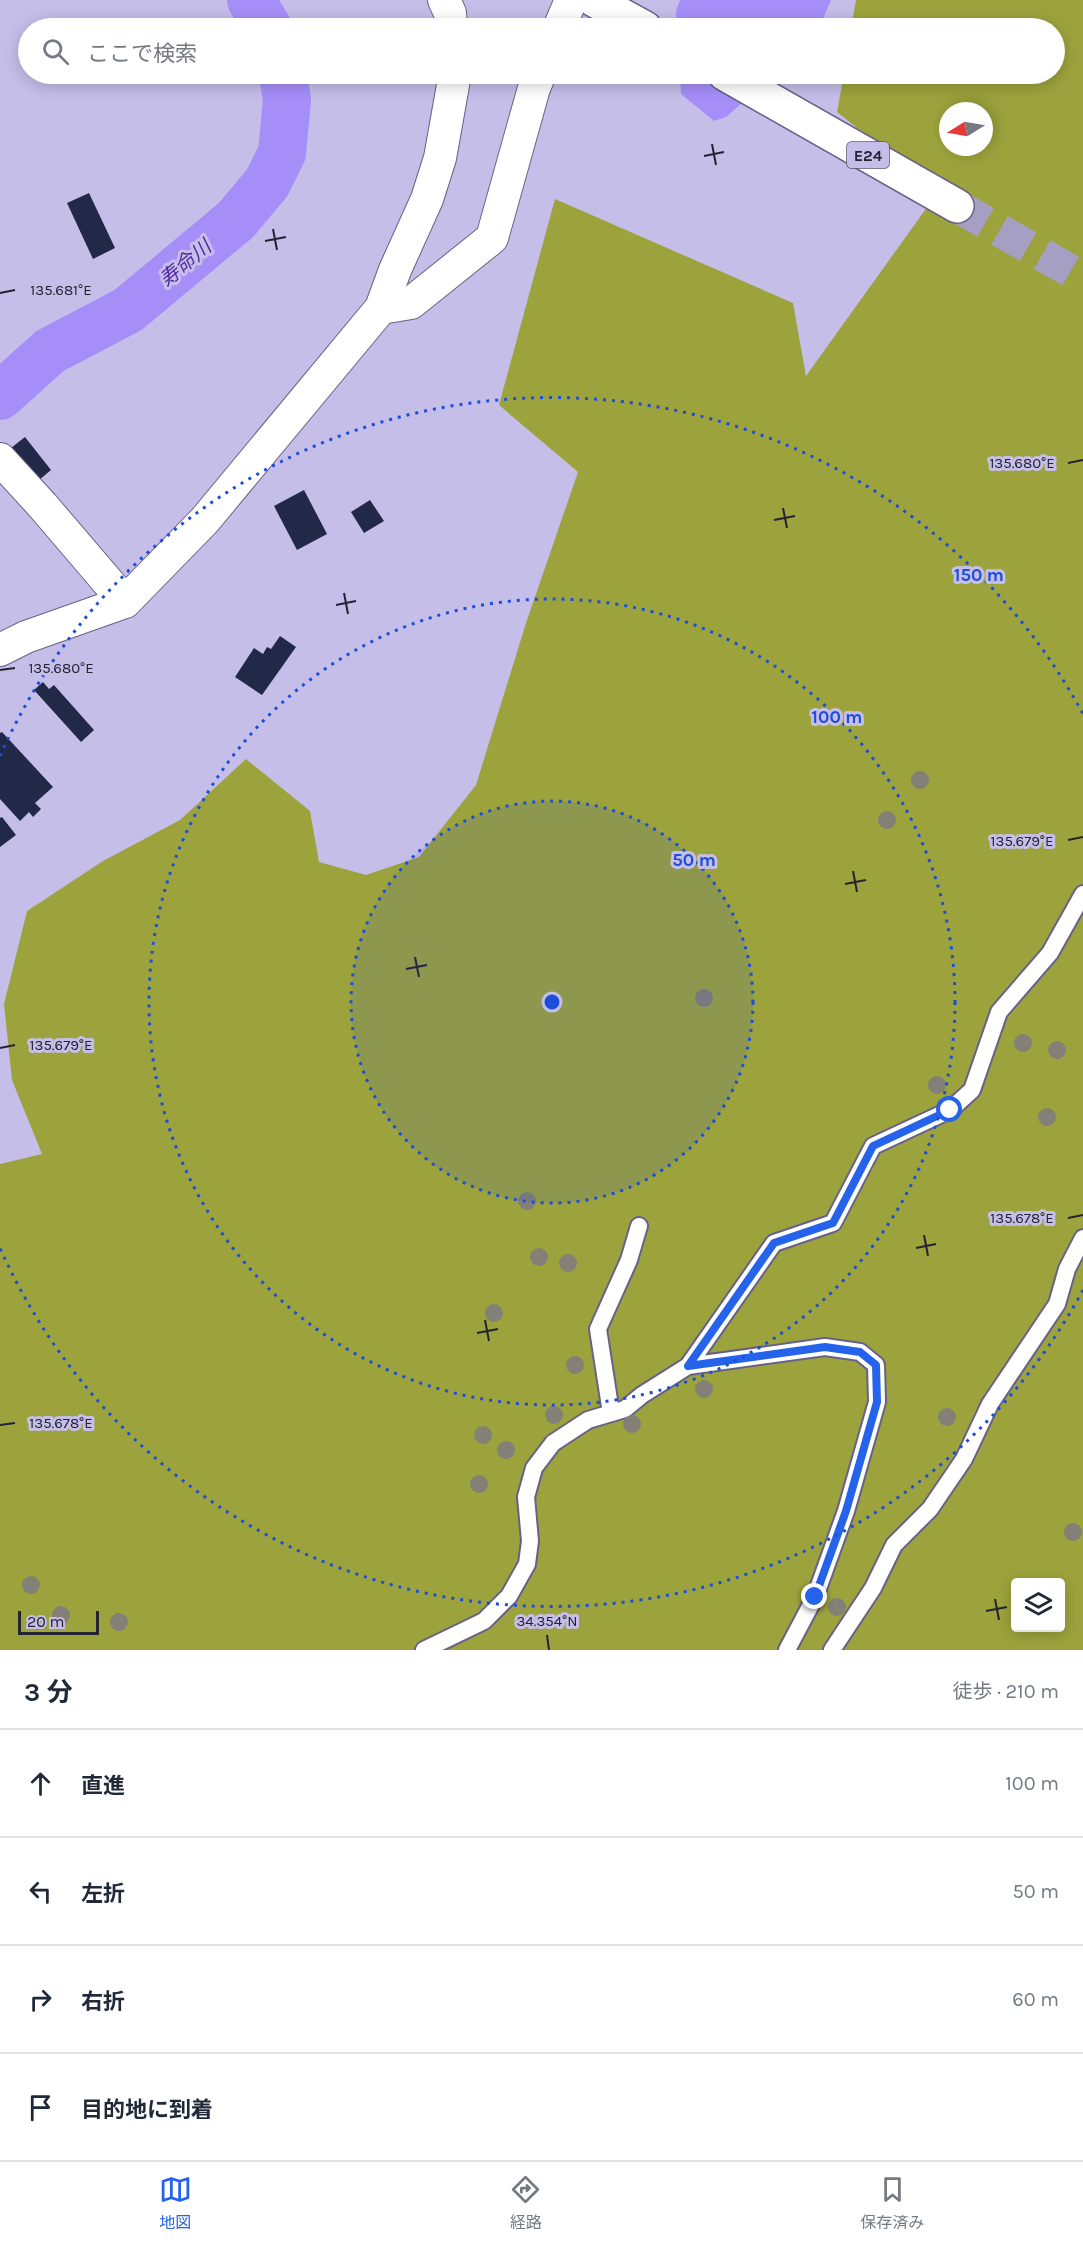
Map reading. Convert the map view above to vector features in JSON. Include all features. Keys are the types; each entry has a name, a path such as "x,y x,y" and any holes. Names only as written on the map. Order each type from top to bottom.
{"highway":[{"path":"594,0 627,18"},
{"name":"E24","path":"743,84 957,206"}],"street":[{"path":"444,0 450,18"},
{"path":"563,18 571,0"},
{"path":"0,650 26,638 125,602 205,520 381,308 394,270 427,199 440,158 452,84"},
{"path":"381,308 411,303 492,238 536,84"},
{"path":"0,459 44,506 125,602"}],"lane":[{"path":"424,1650 455,1642 484,1621 509,1596 527,1564 530,1541 526,1497 534,1467 553,1443 588,1420 625,1409 642,1395 688,1366 774,1243 833,1223 873,1146 950,1110 972,1090 999,1012 1050,953 1083,894"},
{"path":"611,1413 598,1329 629,1260 639,1226"},
{"path":"832,1650 873,1588 894,1545 930,1509 964,1459 990,1404 1056,1304 1067,1269 1083,1238"},
{"path":"688,1366 825,1347 860,1352 876,1365 877,1402 846,1511 815,1597 787,1650"}],"green space":[{"path":"856,0 1083,0 1083,1650 0,1650 0,1164 42,1154 12,1080 4,1004 27,911 103,861 180,820 246,759 310,811 319,862 366,875 419,857 476,785 526,623 578,472 499,405 555,199 793,303 806,376 938,192 837,112 842,84 1065,84 1065,18 853,18"}],"shaded area":[{"path":"680,0 831,0 823,18 676,18"},
{"path":"680,84 764,84 726,117 714,121 681,94"}],"building":[{"path":"89,193 115,248 93,259 67,203"},
{"path":"25,437 51,470 38,481 11,448"},
{"path":"304,490 327,534 297,550 274,506"},
{"path":"370,500 384,521 364,533 351,512"},
{"path":"280,636 296,647 262,695 235,677 254,648 263,654 267,647 271,649"},
{"path":"43,682 49,689 54,685 94,730 81,742 34,690"},
{"path":"2,732 53,787 35,803 41,809 33,817 29,812 20,821 0,799 0,733"},
{"path":"2,817 16,835 0,847 0,818"}],"waterway":[{"name":"寿命川","path":"251,0 262,18"},
{"name":"寿命川","path":"0,396 50,351 128,310 236,220 267,183 282,153 287,100 285,84"}],"tunnel":[{"path":"957,206 1083,278"}],"route":[{"path":"815,1597 846,1511 877,1402 876,1365 860,1352 825,1347 688,1366 774,1243 833,1223 873,1146 950,1110"}]}
